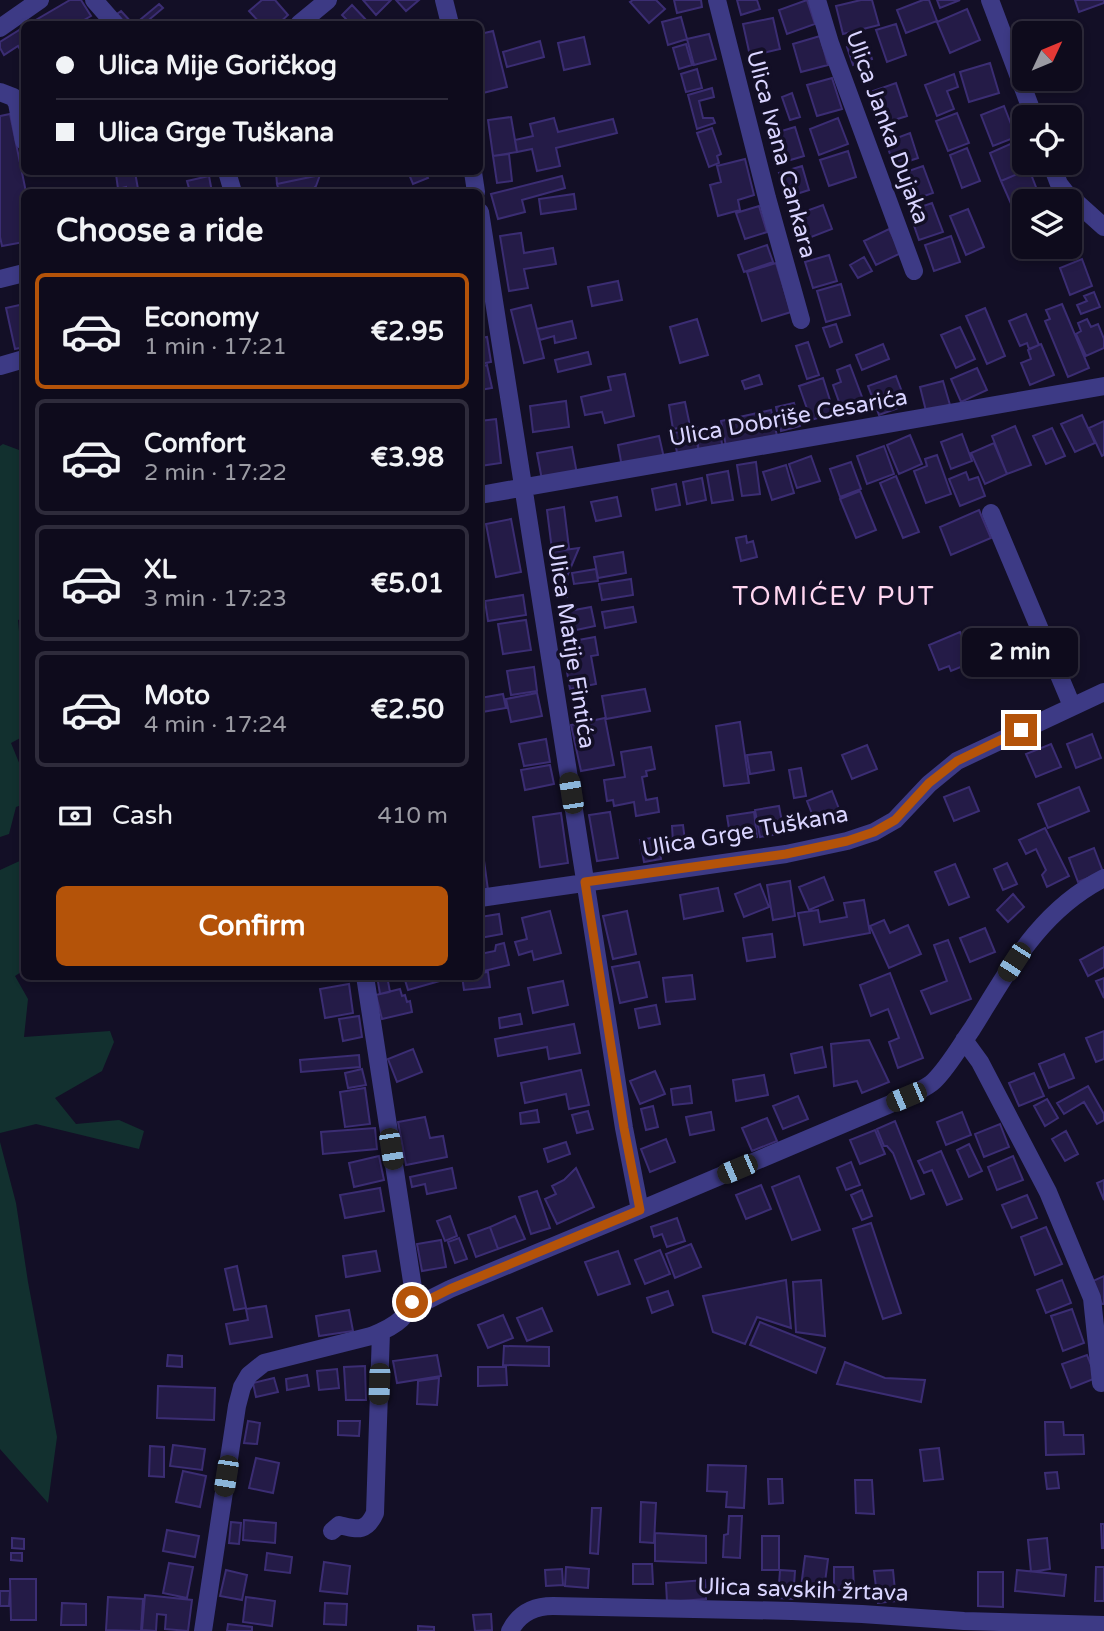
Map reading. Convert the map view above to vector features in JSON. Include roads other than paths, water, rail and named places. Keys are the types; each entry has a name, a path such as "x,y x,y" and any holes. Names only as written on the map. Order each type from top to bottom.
{"street":[{"path":"0,28 40,0"},
{"path":"94,0 112,21"},
{"path":"303,21 328,0"},
{"path":"444,0 449,21"},
{"name":"Ulica Ivana Cankara","path":"717,0 801,320"},
{"name":"Ulica Janka Dujaka","path":"817,0 830,43 914,271"},
{"path":"990,0 1029,105"},
{"path":"0,92 13,97 17,103 21,125"},
{"path":"1056,175 1066,193 1104,227"},
{"name":"Ulica Matije Fintića","path":"483,232 624,1128 640,1210"},
{"path":"0,279 21,274"},
{"path":"0,366 21,360"},
{"name":"Ulica Dobriše Cesarića","path":"483,494 1104,386"},
{"path":"991,513 1072,706"},
{"name":"Ulica Grge Tuškana","path":"483,898 786,854 847,841 874,832 895,820 929,783 957,761 1104,692"},
{"path":"409,1308 906,1097 932,1083 948,1064 1027,942 1051,916 1076,895 1103,880"},
{"path":"203,1631 237,1406 246,1380 253,1370 264,1363 381,1332 400,1321 412,1302 413,1288 366,980"},
{"path":"964,1040 981,1062 1048,1192 1092,1298 1101,1383"},
{"path":"332,1531 339,1525 358,1529 370,1523 375,1513 381,1332"},
{"name":"Ulica savskih žrtava","path":"510,1631 527,1612 538,1607 553,1606 803,1611 964,1621 1104,1625"}],"district":[{"name":"TOMIĆEV PUT","path":"834,596"}]}
